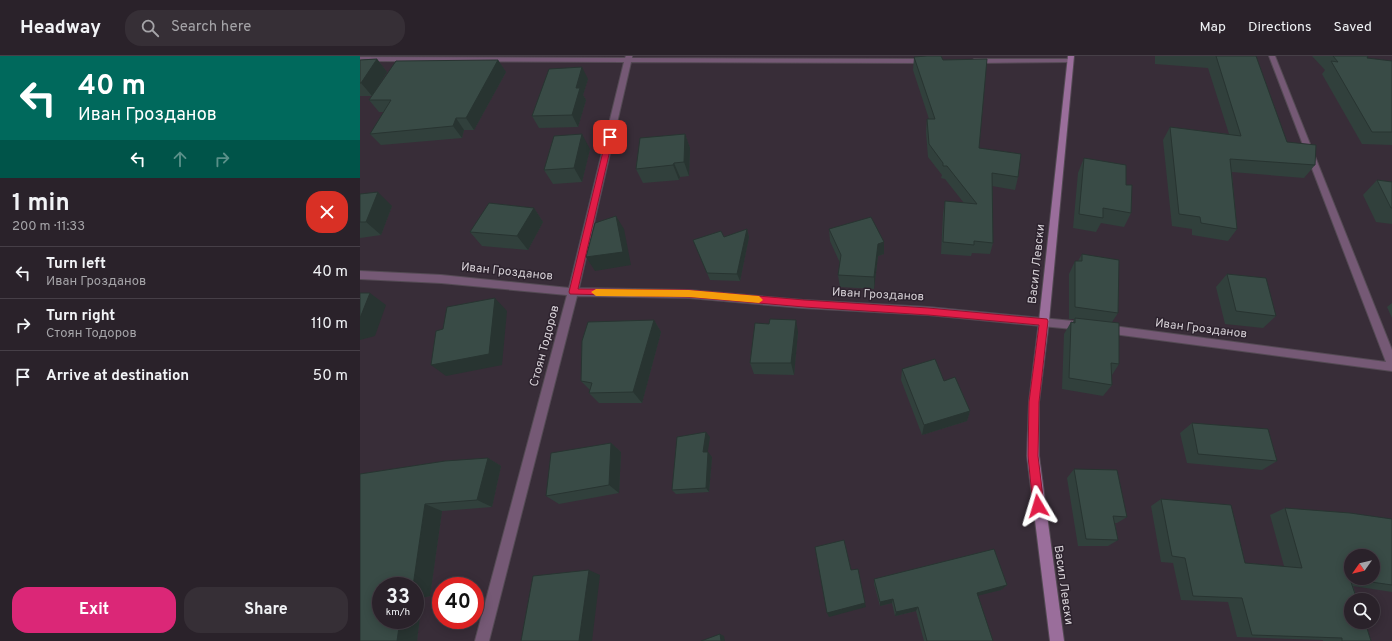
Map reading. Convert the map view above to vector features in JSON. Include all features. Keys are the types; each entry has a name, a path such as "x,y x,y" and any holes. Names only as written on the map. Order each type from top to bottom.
{"street":[{"path":"1272,56 1392,363"},
{"path":"360,59 629,58 936,61"},
{"name":"Стоян Тодоров","path":"482,641 573,292 629,58"},
{"path":"967,61 1071,59"},
{"name":"Васил Левски","path":"1057,641 1033,456 1034,402 1044,321 1071,59"},
{"name":"Иван Грозданов","path":"360,275 441,279 573,292 689,294 804,304 928,311 1044,321 1392,366"}],"building":[{"path":"941,56 943,60 987,59 979,148 1021,154 1018,177 992,173 993,243 974,241 974,245 943,242 945,201 977,204 947,166 943,166 943,163 929,144 927,119 935,119 914,57"},
{"path":"1216,56 1256,56 1287,142 1316,145 1315,165 1230,159 1237,229 1201,223 1200,217 1179,214 1170,127 1241,136"},
{"path":"1333,56 1368,56 1367,58 1392,61 1392,132 1372,132 1331,61 1338,62"},
{"path":"377,59 361,83 360,83 360,60"},
{"path":"498,60 466,118 456,118 453,126 370,134 391,100 369,100 396,61"},
{"path":"582,67 576,88 580,88 572,115 532,116 549,69"},
{"path":"582,134 574,168 544,170 554,136"},
{"path":"685,134 684,162 674,163 673,165 636,169 640,138"},
{"path":"1084,158 1126,165 1126,185 1132,185 1131,213 1103,208 1103,218 1079,214"},
{"path":"1377,180 1392,182 1392,208 1391,208"},
{"path":"378,192 366,222 360,222 360,194"},
{"path":"489,203 534,208 517,236 470,232"},
{"path":"616,216 623,252 586,257 595,223"},
{"path":"871,217 884,242 878,244 874,277 838,275 841,255 829,229"},
{"path":"747,229 737,274 707,273 693,240 721,231 724,237"},
{"path":"1082,254 1119,260 1118,313 1075,307 1075,261 1082,261"},
{"path":"1227,274 1266,278 1276,316 1236,311"},
{"path":"360,293 370,293 360,318"},
{"path":"495,298 489,354 431,365 436,331 443,329 447,307"},
{"path":"1075,318 1119,323 1119,364 1111,363 1112,385 1069,378 1071,322 1075,323"},
{"path":"770,319 796,320 791,363 750,363 755,323 769,324"},
{"path":"654,320 633,392 589,393 592,383 581,381 582,341 588,322"},
{"path":"935,359 944,381 955,377 970,411 924,425 902,369"},
{"path":"1192,423 1268,429 1277,461 1198,454"},
{"path":"706,432 703,452 708,452 706,488 672,490 677,437"},
{"path":"611,443 609,485 546,496 551,453"},
{"path":"488,458 477,500 425,504 414,577 372,577 372,629 399,629 397,641 360,641 360,474 445,461"},
{"path":"1074,469 1117,470 1127,517 1113,516 1118,540 1086,539"},
{"path":"1161,499 1231,505 1245,563 1302,568 1285,508 1350,513 1392,519 1392,585 1380,583 1380,549 1344,549 1344,585 1352,585 1355,593 1344,593 1344,629 1367,629 1371,641 1342,641 1342,638 1252,635 1242,598 1193,596 1185,558 1172,556"},
{"path":"844,540 851,570 858,569 865,603 827,613 815,547"},
{"path":"994,549 1007,585 977,593 993,641 927,641 918,607 896,612 893,599 880,602 874,579"},
{"path":"589,570 579,641 521,641 533,576"},
{"path":"720,634 721,641 701,641"}],"slow traffic":[{"path":"596,292 689,294 759,300"}],"route":[{"path":"610,137 573,292 689,294 804,304 928,311 1044,321 1034,402 1033,456 1038,506"}]}
